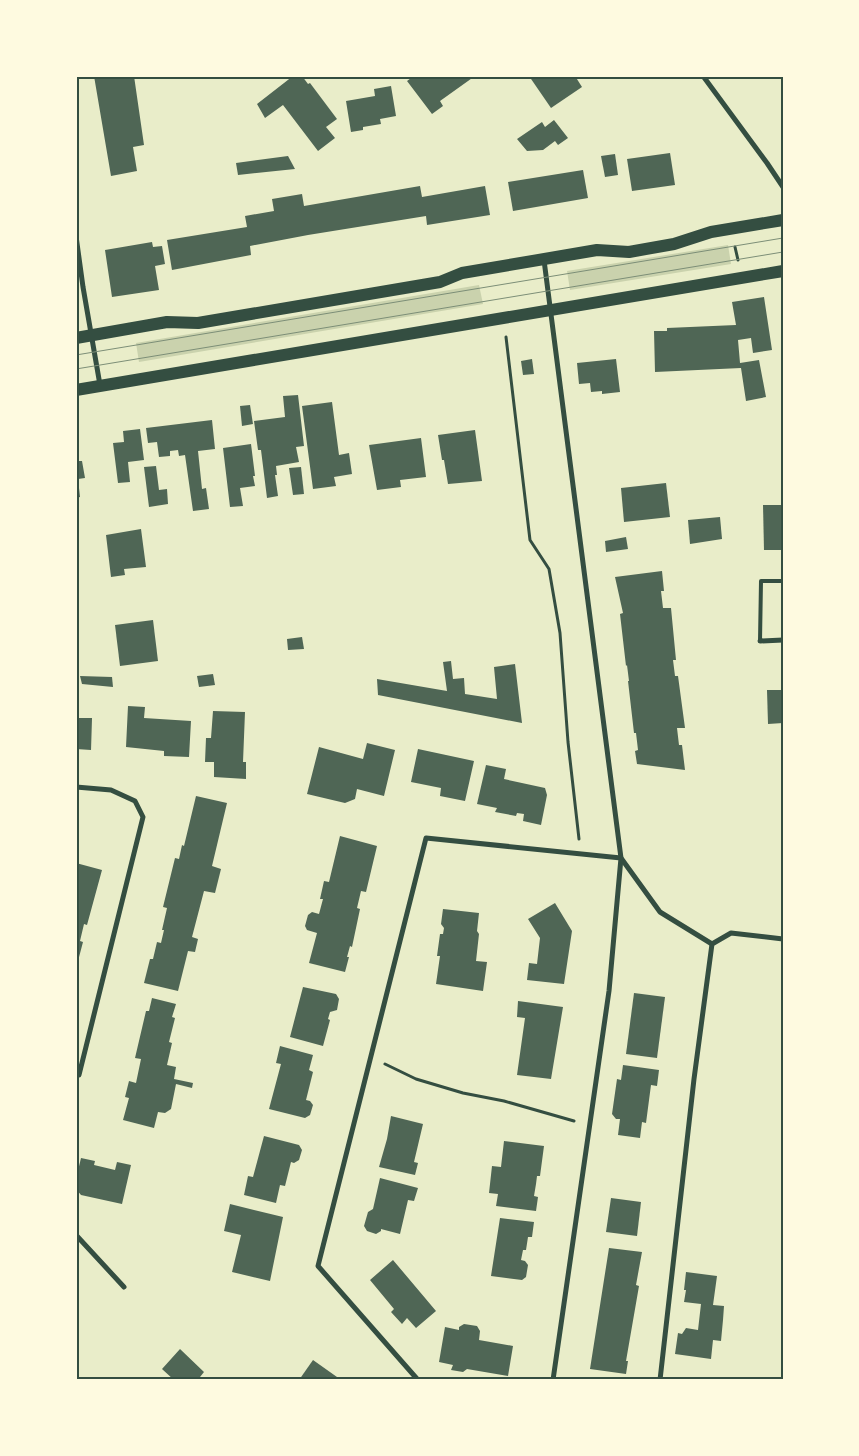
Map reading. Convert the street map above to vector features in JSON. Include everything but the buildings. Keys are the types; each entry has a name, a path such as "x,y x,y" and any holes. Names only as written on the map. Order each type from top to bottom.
{"main road":[{"path":"76,338 167,322 198,323 440,282 462,273 597,250 629,252 665,246 732,227 783,220"},
{"path":"76,390 783,271"}],"street":[{"path":"703,76 783,187"},
{"path":"76,236 100,386"},
{"path":"544,260 621,858 609,991 553,1380"},
{"path":"760,641 783,640"},
{"path":"76,787 111,790 135,801 143,817 79,1075"},
{"path":"418,1380 318,1266 426,838 621,858 660,912 712,944"},
{"path":"712,944 731,933 783,940"},
{"path":"660,1380 694,1078 712,944"},
{"path":"76,1235 124,1287"}],"lane":[{"path":"760,641 761,581 783,581"}],"path":[{"path":"732,227 741,278"},
{"path":"503,318 530,540 549,569 560,633 568,742 581,854"},
{"path":"371,1057 416,1079 463,1093 504,1101 589,1126"}],"green space":[{"path":"728,245 731,264 570,290 567,271"},
{"path":"479,285 483,304 139,362 136,343"}],"tram line":[{"path":"76,355 783,238"},
{"path":"76,369 783,252"}]}
